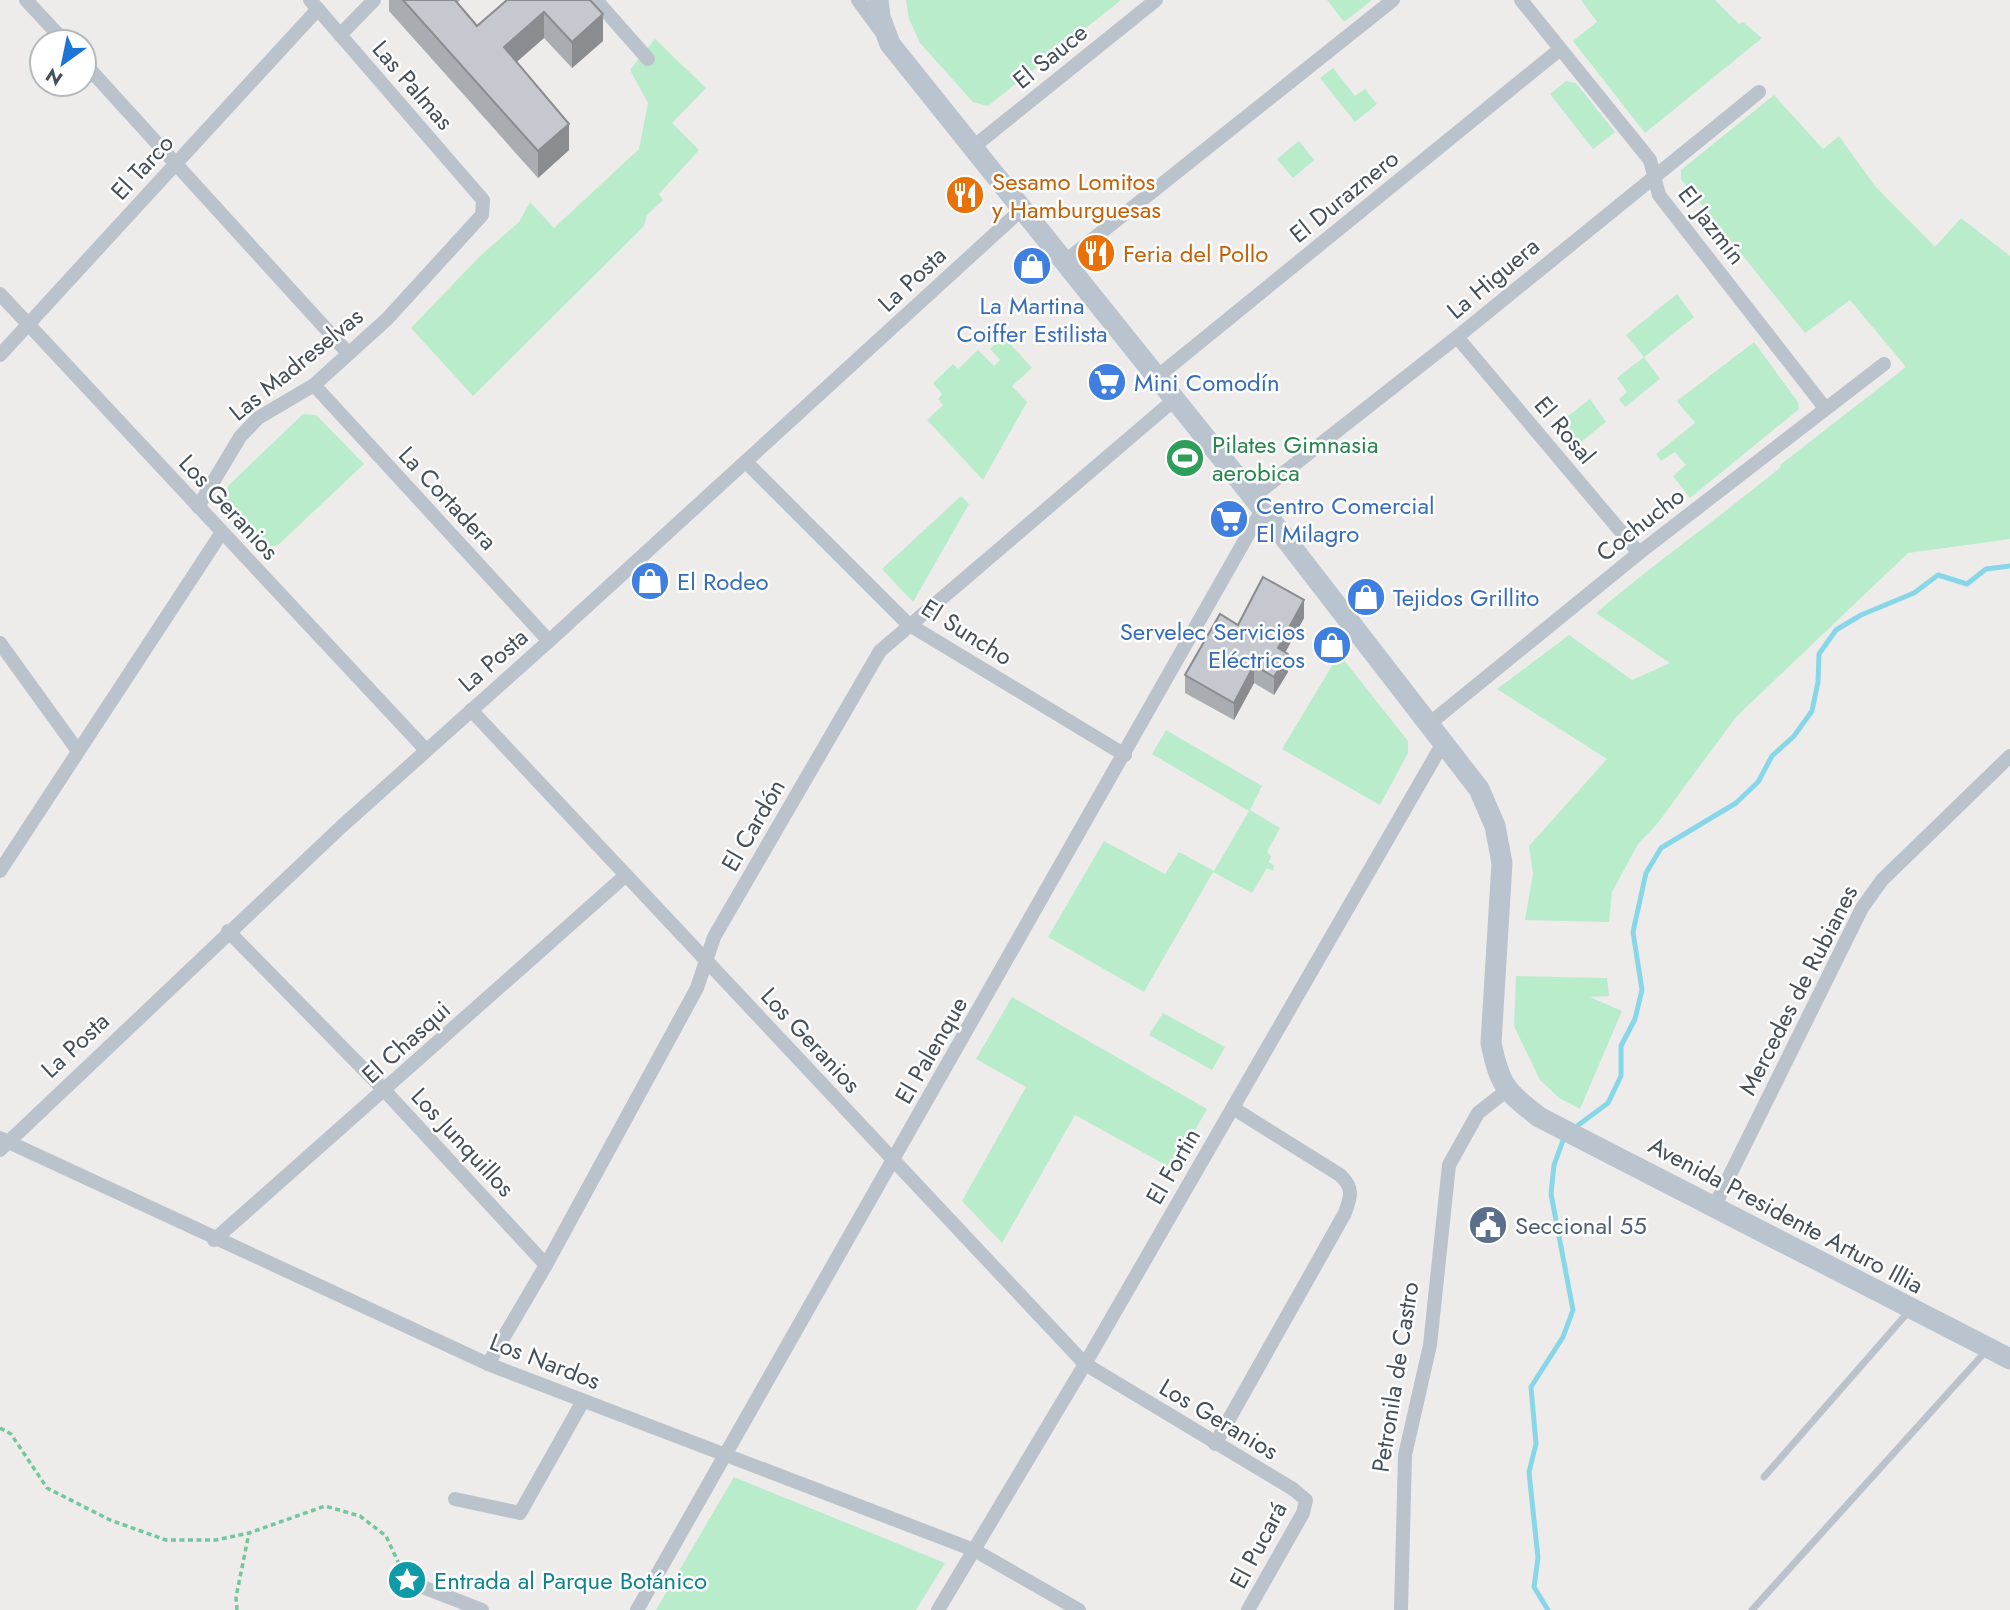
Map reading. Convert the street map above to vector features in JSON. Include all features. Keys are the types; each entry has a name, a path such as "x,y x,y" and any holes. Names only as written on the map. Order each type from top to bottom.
{"main road":[{"path":"878,0 880,17 890,44 1258,504 1479,789 1495,826 1502,863 1502,900 1491,1043 1496,1071 1506,1091"},
{"name":"Avenida Presidente Arturo Illia","path":"1506,1091 1539,1117 1910,1310 2010,1359"}],"street":[{"path":"26,0 52,28"},
{"path":"340,34 374,0"},
{"path":"596,0 648,59"},
{"path":"858,0 890,44"},
{"name":"El Sauce","path":"972,148 1156,0"},
{"path":"1064,262 1393,0"},
{"name":"El Jazmín","path":"1521,0 1559,51 1650,160 1659,195 1825,408"},
{"name":"Las Palmas","path":"314,5 483,200"},
{"name":"El Tarco","path":"0,355 176,163 314,5"},
{"name":"El Duraznero","path":"1157,377 1559,51"},
{"path":"98,78 347,352"},
{"name":"La Higuera","path":"1258,504 1457,337 1759,92"},
{"name":"Las Madreselvas","path":"198,507 240,437 276,405 314,385 347,352 387,319 482,215 483,200"},
{"name":"La Posta","path":"2,1143 228,931 1021,209"},
{"name":"Los Geranios","path":"0,293 426,750"},
{"name":"El Rosal","path":"1457,337 1639,553"},
{"name":"Cochucho","path":"1429,724 1639,553 1884,364"},
{"name":"La Cortadera","path":"314,385 549,641"},
{"name":"El Cardón","path":"488,1364 546,1265 697,988 714,937 880,651 908,624 1174,400"},
{"name":"El Suncho","path":"746,462 908,624 1125,755"},
{"name":"El Palenque","path":"637,1610 1125,755 1258,504"},
{"path":"0,871 222,532"},
{"path":"0,643 78,751"},
{"name":"Los Geranios","path":"471,710 1084,1364 1293,1489 1306,1500"},
{"name":"El Fortin","path":"938,1610 1084,1364 1443,743"},
{"name":"Mercedes de Rubianes","path":"1714,1207 1863,908 1882,880 2010,756"},
{"name":"El Chasqui","path":"214,1240 626,875"},
{"name":"Los Junquillos","path":"228,931 385,1091 546,1265"},
{"name":"Petronila de Castro","path":"1401,1610 1405,1455 1430,1345 1449,1165 1461,1137 1478,1113 1506,1091"},
{"path":"1214,1444 1345,1213 1352,1195 1349,1183 1340,1175 1233,1108"},
{"name":"Los Nardos","path":"2,1143 488,1364 974,1550 1079,1610"},
{"path":"455,1499 520,1513 583,1401"},
{"name":"El Pucará","path":"1248,1610 1303,1513 1306,1500"},
{"path":"420,1586 482,1610"}],"lane":[{"path":"1764,1477 1910,1310"},
{"path":"1752,1610 1989,1348"}],"path":[{"path":"0,1428 11,1434 47,1488 110,1520 166,1541 216,1539 249,1533 325,1506 360,1516 386,1536 401,1575 420,1586"},
{"path":"237,1610 236,1597 249,1533"}],"green space":[{"path":"906,0 1121,0 988,106 973,102 920,43 909,19"},
{"path":"1327,0 1372,0 1344,22"},
{"path":"1581,0 1715,0 1739,24 1743,22 1762,38 1645,133 1573,41 1597,22"},
{"path":"655,39 706,88 672,123 699,150 659,194 663,200 647,215 644,226 473,396 411,328 480,256 519,222 530,202 554,228 639,149 648,103 630,70"},
{"path":"1333,68 1355,96 1365,89 1377,104 1355,122 1320,78"},
{"path":"1566,81 1576,83 1615,132 1593,149 1550,94"},
{"path":"1774,95 1823,149 1839,136 1875,186 1935,247 1961,218 2010,256 2010,539 1908,553 1736,717 1657,824 1638,844 1612,892 1609,922 1525,920 1533,874 1529,846 1607,759 1497,689 1569,635 1632,680 1670,663 1596,613 1906,367 1850,300 1805,333 1681,179 1681,170"},
{"path":"1299,141 1314,160 1293,178 1277,159"},
{"path":"1677,294 1694,317 1644,357 1626,335"},
{"path":"1003,336 1032,368 1012,386 1027,402 983,480 927,420 943,405 938,399 942,394 933,383 953,364 958,369 978,350 994,366 1000,360 990,349"},
{"path":"1754,342 1798,402 1799,409 1690,498 1673,476 1686,465 1675,452 1661,461 1656,454 1695,423 1677,401"},
{"path":"1644,357 1660,379 1625,407 1619,399 1627,392 1617,378"},
{"path":"1590,399 1606,422 1577,445 1559,423"},
{"path":"303,414 316,415 364,464 278,545 267,548 225,503 228,486"},
{"path":"961,496 969,504 913,602 882,569"},
{"path":"1339,654 1408,741 1408,753 1380,805 1282,749"},
{"path":"1166,730 1262,786 1250,810 1280,828 1267,852 1271,856 1269,862 1274,866 1273,871 1267,868 1252,893 1213,872 1144,992 1048,937 1104,841 1165,874 1179,852 1214,871 1249,811 1152,754"},
{"path":"1516,976 1607,978 1609,996 1590,997 1622,1011 1580,1109 1559,1098 1540,1080 1514,1026"},
{"path":"1012,997 1207,1109 1173,1169 1075,1115 1002,1243 962,1201 1026,1087 976,1059"},
{"path":"1163,1013 1225,1047 1212,1070 1149,1035"},
{"path":"734,1477 945,1563 916,1610 656,1610"}],"building":[{"path":"403,0 455,0 477,26 507,0 590,0 603,14 572,42 544,12 504,47 569,124 538,151"},
{"path":"1263,577 1304,600 1278,648 1288,654 1274,677 1254,665 1234,703 1185,675 1220,614 1238,625"}],"waterway":[{"path":"1573,1129 1608,1103 1621,1076 1621,1046 1635,1019 1642,990 1633,932 1646,873 1661,848 1736,803 1758,782 1772,756 1794,736 1812,711 1818,682 1819,654 1836,630 1861,615 1914,593 1938,575 1967,584 1986,569 2010,566"},
{"path":"1548,1610 1534,1587 1538,1558 1529,1472 1536,1444 1531,1387 1563,1337 1573,1310 1551,1194 1554,1165 1565,1135"}],"place":[{"name":"Sesamo Lomitos y Hamburguesas","path":"965,195"},
{"name":"Feria del Pollo","path":"1096,253"},
{"name":"La Martina Coiffer Estilista","path":"1032,266"},
{"name":"Mini Comodín","path":"1107,382"},
{"name":"Pilates Gimnasia aerobica","path":"1185,458"},
{"name":"Centro Comercial El Milagro","path":"1229,519"},
{"name":"El Rodeo","path":"650,581"},
{"name":"Tejidos Grillito","path":"1366,597"},
{"name":"Servelec Servicios Eléctricos","path":"1332,645"},
{"name":"Seccional 55","path":"1488,1225"},
{"name":"Entrada al Parque Botánico","path":"407,1580"}]}
